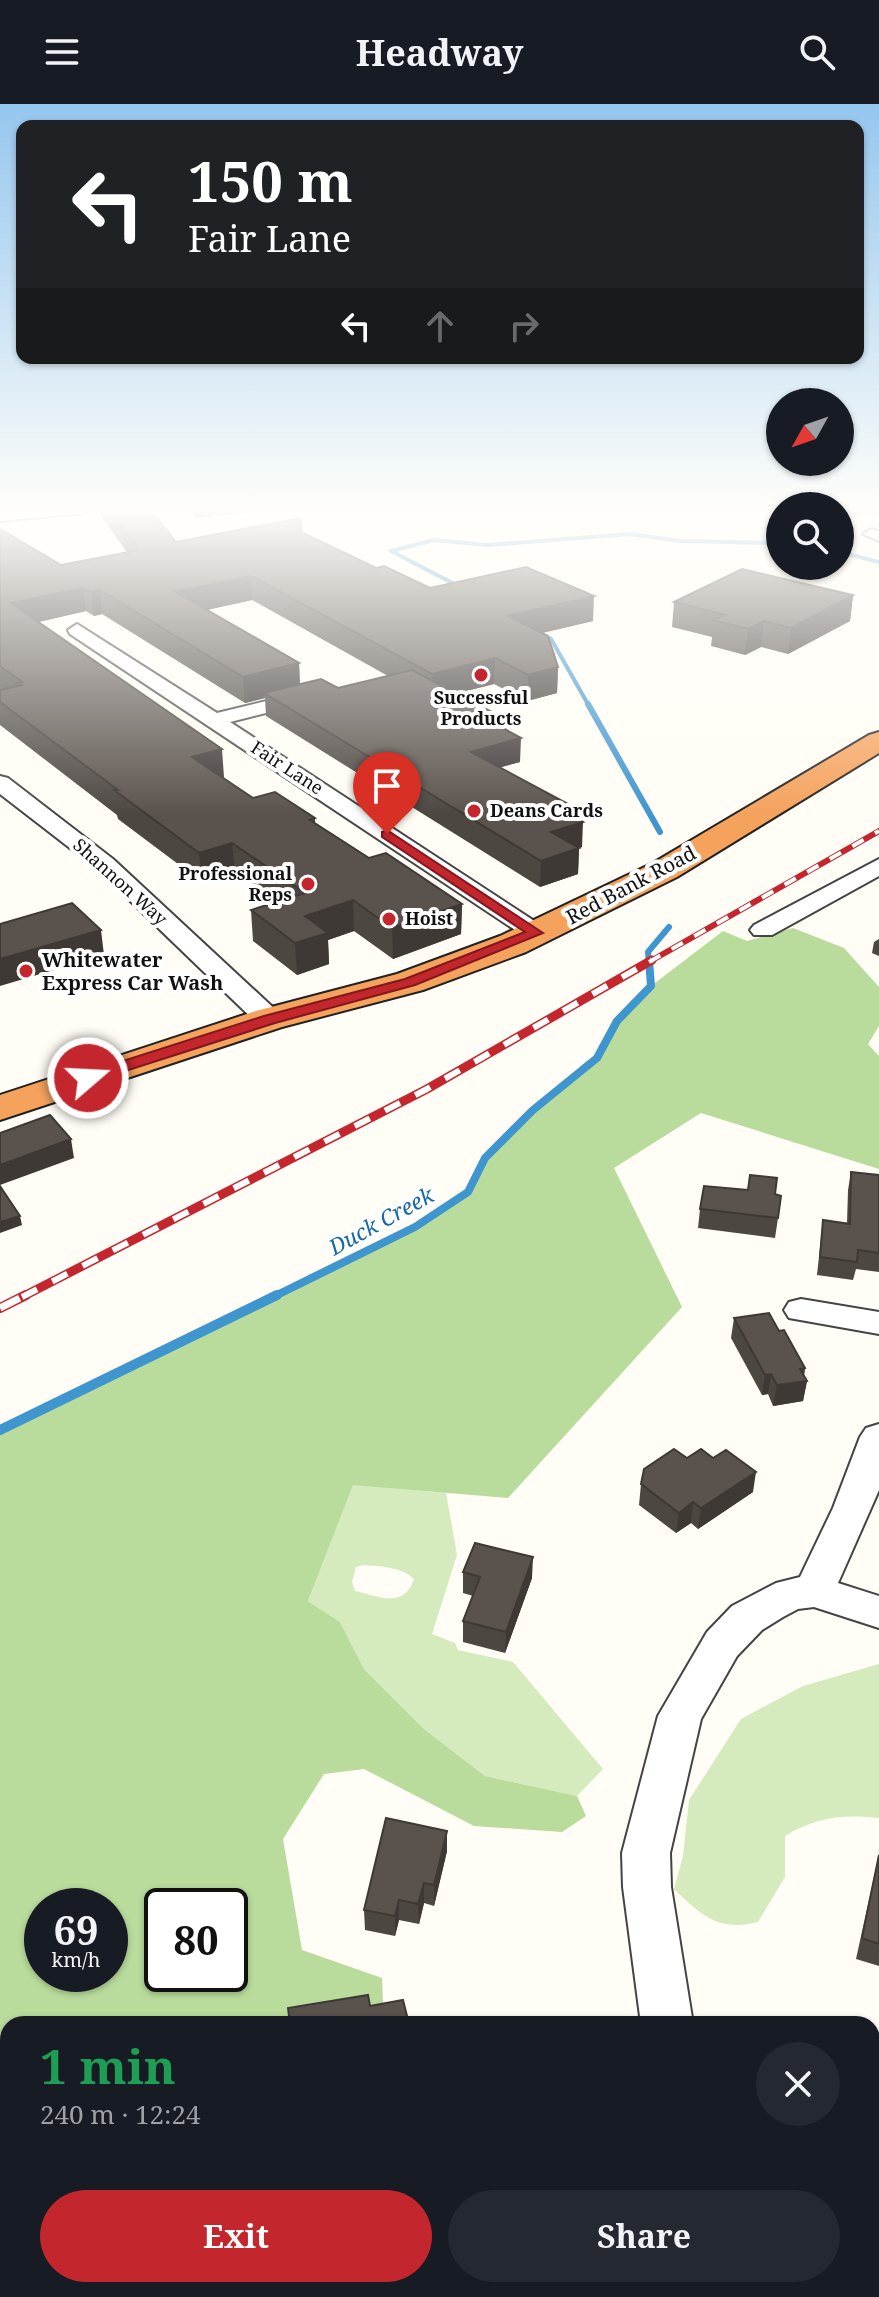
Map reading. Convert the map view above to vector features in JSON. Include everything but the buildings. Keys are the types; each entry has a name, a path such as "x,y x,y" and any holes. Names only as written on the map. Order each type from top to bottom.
{"highway":[{"name":"Red Bank Road","path":"0,1108 269,1019 410,982 536,933 665,870 879,741"}],"street":[{"name":"Fair Lane","path":"77,630 536,933"},
{"path":"214,720 325,692"},
{"name":"Shannon Way","path":"0,783 105,864 269,1019"},
{"path":"763,930 879,866"},
{"path":"801,1310 879,1323"},
{"path":"814,1591 853,1508 879,1437"},
{"path":"666,2016 647,1887 646,1853 680,1716 722,1644 747,1618 791,1594 814,1591 879,1612"}],"green space":[{"path":"793,928 844,948 879,987 879,1026 868,1044 879,1056 879,1169 701,1113 614,1168 682,1307 508,1498 353,1485 308,1601 340,1622 364,1669 424,1729 485,1776 577,1796 586,1816 562,1832 474,1826 364,1769 324,1774 283,1839 302,1950 382,1978 383,2003 338,2016 0,2016 0,1430 415,1227 468,1192 485,1158 533,1110 597,1058 617,1021 651,986 723,931 747,941"},
{"path":"353,1484 446,1493 457,1555 432,1634 455,1643 458,1650 513,1662 603,1769 577,1796 485,1776 424,1729 364,1669 340,1622 308,1601","holes":["363,1565 397,1570 414,1579 404,1595 397,1598 381,1598 355,1591 352,1582 356,1567"]},
{"path":"879,1664 879,1818 830,1818 785,1836 785,1877 758,1922 744,1925 722,1923 693,1907 674,1889 683,1856 689,1800 741,1719 803,1686"}],"waterway":[{"path":"540,633 551,639 589,706"},
{"path":"588,704 660,832"},
{"name":"Duck Creek","path":"649,962 648,952 669,927"},
{"name":"Duck Creek","path":"273,1297 415,1227 468,1192 485,1158 533,1110 597,1058 617,1021 651,986 649,960"},
{"name":"Duck Creek","path":"0,1430 277,1295"}],"railway":[{"path":"649,962 879,831"},
{"path":"22,1297 427,1089 652,960"},
{"path":"22,1297 26,1295"},
{"path":"0,1308 22,1297"}],"place":[{"name":"Successful Products","path":"481,675"},
{"name":"Deans Cards","path":"474,811"},
{"name":"Professional Reps","path":"308,884"},
{"name":"Hoist","path":"389,919"},
{"name":"Whitewater Express Car Wash","path":"26,971"}],"route":[{"path":"88,1078 269,1019 410,982 536,933 387,834"}]}
